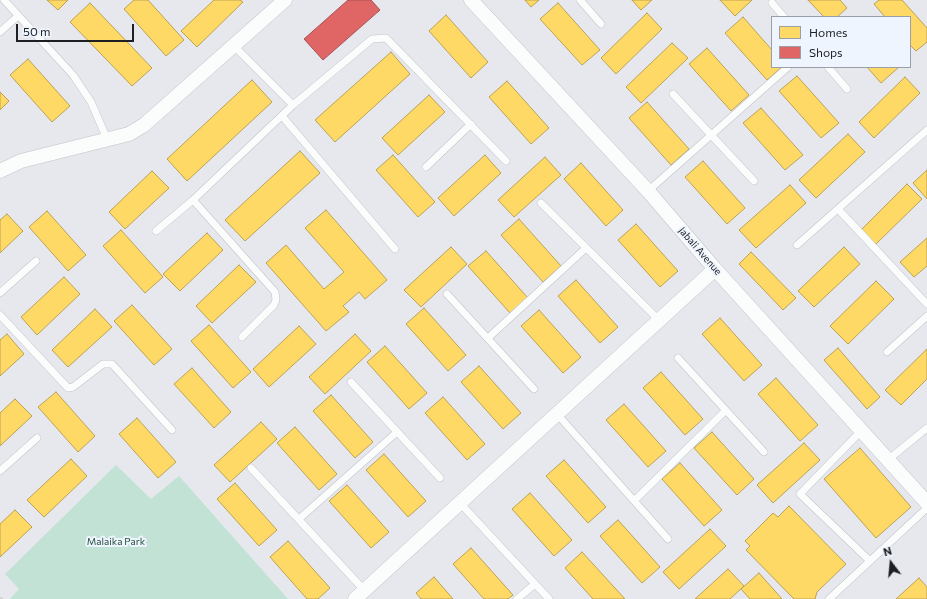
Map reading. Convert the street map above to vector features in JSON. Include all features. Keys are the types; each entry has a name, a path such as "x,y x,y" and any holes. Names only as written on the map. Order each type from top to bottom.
{"street":[{"path":"0,171 21,161 129,134 153,119 285,0"},
{"name":"Jabali Avenue","path":"471,0 648,192 715,269 889,459 927,503"},
{"path":"360,595 715,269"}],"lane":[{"path":"4,0 73,75 91,102 107,139"},
{"path":"580,0 601,24"},
{"path":"772,3 783,16"},
{"path":"0,32 18,16"},
{"path":"156,231 193,200 293,105 372,39 386,38 506,161"},
{"path":"234,46 293,105"},
{"path":"648,192 787,68"},
{"path":"829,68 847,88"},
{"path":"673,94 754,181"},
{"path":"282,116 395,249"},
{"path":"426,167 471,124"},
{"path":"797,245 839,210 927,130"},
{"path":"193,200 275,292 276,300 274,305 242,337"},
{"path":"541,203 659,320"},
{"path":"839,210 927,304"},
{"path":"488,338 586,248"},
{"path":"0,293 36,261"},
{"path":"447,294 534,389"},
{"path":"0,315 68,388 73,387 103,364 112,364 172,430"},
{"path":"887,352 927,316"},
{"path":"678,358 764,452"},
{"path":"351,382 440,478"},
{"path":"635,500 725,411"},
{"path":"557,414 635,500 668,539"},
{"path":"889,459 927,428"},
{"path":"862,430 800,494 870,561"},
{"path":"299,519 397,432"},
{"path":"0,471 37,438"},
{"path":"251,468 299,519 360,595"},
{"path":"460,503 549,599"},
{"path":"829,599 927,508"},
{"path":"517,599 535,584"}],"green space":[{"name":"Malaika Park","path":"116,465 151,499 179,476 288,599 10,599 19,589 5,574"}],"building: Homes":[{"path":"47,0 68,0 58,10"},
{"path":"134,0 148,0 184,40 166,56 124,9"},
{"path":"214,0 240,0 243,2 197,47 181,31"},
{"path":"525,0 539,0 531,7"},
{"path":"632,0 652,0 641,10"},
{"path":"720,0 752,0 735,16"},
{"path":"808,0 840,0 847,8 838,16 823,16"},
{"path":"879,0 902,0 927,28 927,42 916,51 911,46 911,16 884,16 874,4"},
{"path":"90,3 152,68 132,86 70,22"},
{"path":"558,3 600,50 582,65 540,19"},
{"path":"647,13 662,29 616,74 601,58"},
{"path":"446,15 488,62 471,78 429,31"},
{"path":"743,17 771,49 771,68 781,68 767,80 725,33"},
{"path":"672,43 688,58 641,103 626,87"},
{"path":"707,48 749,95 731,111 689,64"},
{"path":"391,52 410,74 335,142 315,120"},
{"path":"28,59 70,106 52,122 10,75"},
{"path":"868,68 898,68 881,83"},
{"path":"797,76 839,123 821,138 779,91"},
{"path":"905,77 920,93 874,138 859,122"},
{"path":"252,80 272,102 187,181 167,159"},
{"path":"507,81 549,128 531,144 489,97"},
{"path":"0,92 9,101 0,110"},
{"path":"429,95 445,112 398,155 382,138"},
{"path":"647,102 689,149 671,165 629,118"},
{"path":"761,108 803,155 785,170 743,123"},
{"path":"848,134 865,152 816,198 799,180"},
{"path":"300,151 320,173 245,241 225,220"},
{"path":"393,155 435,202 418,217 376,170"},
{"path":"485,155 501,173 454,216 438,198"},
{"path":"545,157 561,175 514,217 498,200"},
{"path":"703,161 745,208 727,224 685,177"},
{"path":"581,163 623,210 606,226 564,179"},
{"path":"927,170 927,199 913,183"},
{"path":"152,171 169,188 125,229 109,212"},
{"path":"907,184 922,199 875,245 861,230"},
{"path":"790,185 806,203 756,248 739,230"},
{"path":"326,210 387,280 365,299 359,292 343,306 349,312 326,331 266,263 286,245 324,289 344,272 305,228"},
{"path":"47,211 86,255 68,271 29,227"},
{"path":"7,214 23,231 0,253 0,220"},
{"path":"519,219 561,266 543,282 501,235"},
{"path":"636,224 678,271 660,287 618,240"},
{"path":"121,230 163,277 145,293 103,246"},
{"path":"207,233 223,250 180,291 163,274"},
{"path":"927,238 927,266 914,277 900,262"},
{"path":"451,247 467,264 421,307 404,290"},
{"path":"844,247 860,264 814,307 798,291"},
{"path":"486,251 528,298 510,313 468,266"},
{"path":"751,252 796,298 783,310 739,264"},
{"path":"239,265 256,282 212,323 196,306"},
{"path":"64,277 80,294 37,335 21,317"},
{"path":"576,280 618,327 600,343 558,296"},
{"path":"876,281 894,299 848,344 830,326"},
{"path":"132,305 172,349 154,365 114,321"},
{"path":"424,308 466,355 448,371 406,324"},
{"path":"95,309 112,327 68,367 52,350"},
{"path":"539,310 581,357 563,373 521,326"},
{"path":"720,318 762,365 744,381 702,334"},
{"path":"209,325 251,372 233,388 191,341"},
{"path":"299,326 316,344 269,387 253,369"},
{"path":"7,334 24,354 0,376 0,340"},
{"path":"355,334 371,351 325,394 309,377"},
{"path":"385,346 427,393 409,409 367,362"},
{"path":"838,348 880,397 867,409 824,360"},
{"path":"927,349 927,379 901,405 885,390"},
{"path":"479,366 521,413 503,429 461,382"},
{"path":"192,368 231,412 214,428 174,384"},
{"path":"661,372 703,419 685,435 643,388"},
{"path":"776,378 818,425 800,441 758,394"},
{"path":"56,392 95,436 78,452 38,407"},
{"path":"331,395 373,442 355,458 313,411"},
{"path":"443,397 485,444 467,460 425,413"},
{"path":"15,399 32,416 0,446 0,413"},
{"path":"624,404 666,451 648,467 606,420"},
{"path":"137,418 176,462 158,478 119,434"},
{"path":"261,422 277,439 230,482 214,465"},
{"path":"295,427 337,474 319,490 277,443"},
{"path":"712,432 754,479 737,495 694,448"},
{"path":"804,443 820,460 773,503 757,485"},
{"path":"860,448 911,507 876,538 824,479"},
{"path":"384,454 426,501 408,517 366,470"},
{"path":"71,459 87,476 44,517 27,500"},
{"path":"564,460 606,507 588,523 546,476"},
{"path":"680,463 722,510 704,526 662,479"},
{"path":"235,483 277,530 259,546 217,499"},
{"path":"347,485 389,532 371,548 329,501"},
{"path":"530,493 572,540 554,556 512,509"},
{"path":"789,506 846,564 817,592 815,599 794,599 746,550 750,546 745,541 773,513 778,517"},
{"path":"15,510 32,527 0,557 0,524"},
{"path":"618,520 660,567 642,583 600,536"},
{"path":"710,529 726,546 679,589 663,572"},
{"path":"288,541 330,588 318,599 307,599 270,557"},
{"path":"471,548 513,595 508,599 484,599 453,564"},
{"path":"582,552 625,599 593,599 565,568"},
{"path":"728,569 744,586 730,599 695,599"},
{"path":"759,573 782,599 750,599 741,589"},
{"path":"434,577 453,599 421,599 416,593"},
{"path":"919,578 927,587 927,599 896,599"}],"building: Shops":[{"path":"348,0 371,0 380,10 323,60 304,39"}]}
